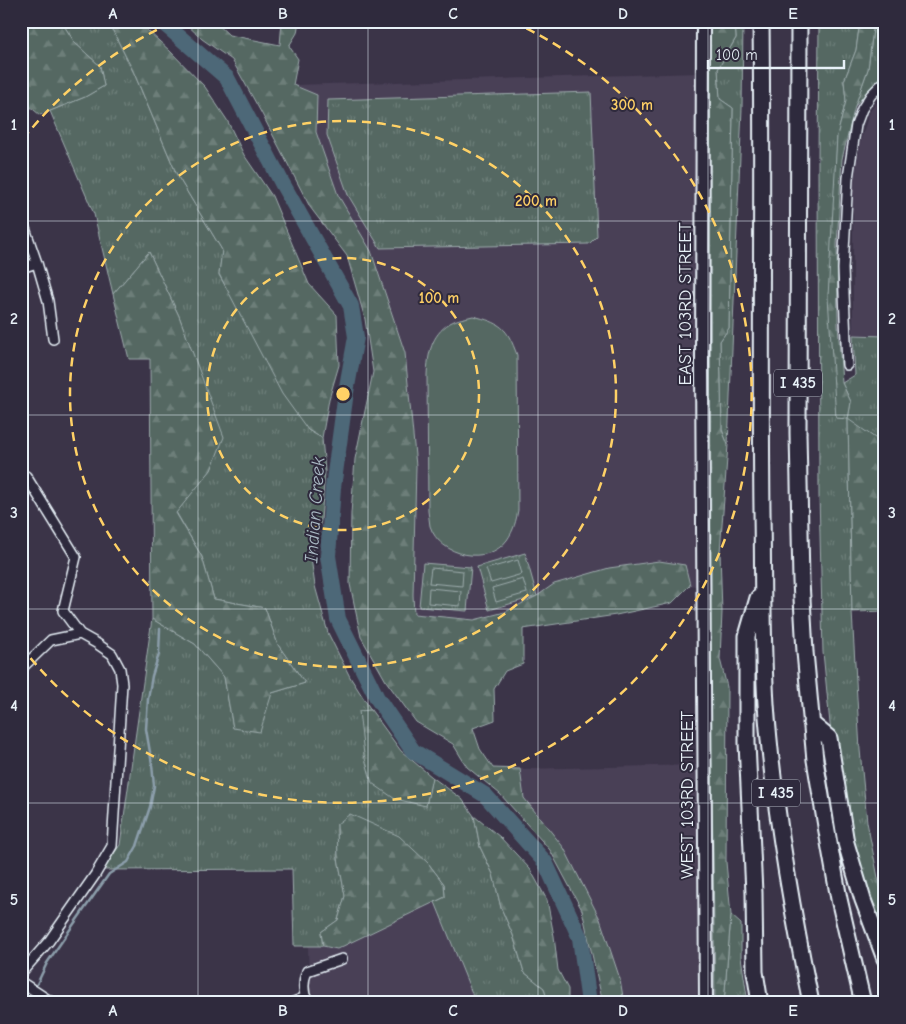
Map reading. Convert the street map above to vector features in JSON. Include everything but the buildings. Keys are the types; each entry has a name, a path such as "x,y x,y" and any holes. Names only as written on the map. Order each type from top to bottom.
{"highway":[{"name":"I 435","path":"761,21 764,663 770,747 794,916 811,1003"},
{"name":"I 435","path":"799,21 798,354 800,561 804,643 815,760 839,899 864,1003"},
{"path":"798,42 810,21"},
{"path":"760,1003 755,972 754,893 747,743 747,636 763,582"},
{"path":"811,723 830,738 846,843 863,900 885,960"}],"street":[{"name":"EAST 103RD STREET","path":"703,21 704,586"},
{"path":"847,365 843,268 848,178 854,132 862,109 871,95 885,81"},
{"path":"21,217 38,263 48,301 53,339"},
{"path":"21,268 38,263"},
{"path":"21,973 49,941 112,846 122,684 120,669 112,654 96,642 80,634 64,612 76,557 24,475"},
{"name":"WEST 103RD STREET","path":"704,586 706,1003"},
{"path":"21,675 23,667 51,640 80,634"},
{"path":"291,1003 307,1000 304,979 307,972 342,959"},
{"path":"21,982 53,1003"}],"shaded area":[{"path":"699,73 699,587 690,585 685,565 554,584 537,596 505,612 474,620 414,615 416,466 371,251 338,195 316,132 317,96 293,85"},
{"path":"885,93 885,336 853,335 853,183 861,139 870,111"},
{"path":"697,765 697,1003 624,1003 620,979 564,848 524,798 520,769"},
{"path":"435,902 476,1003 316,1003 309,987 308,946 323,946 337,949"}],"green space":[{"path":"24,21 61,21 75,43 100,66 104,86 85,97 40,115 22,100 21,63 26,54"},
{"path":"61,21 108,21 134,73 177,175 222,250 219,275 308,430 322,438 325,471 321,520 311,558 315,586 328,633 350,677 371,710 360,711 426,805 432,777 462,799 474,816 480,847 493,874 501,908 513,935 524,972 544,988 548,1003 476,1003 435,902 445,897 444,884 428,863 337,824 338,858 345,896 338,920 321,932 323,946 294,946 292,869 102,870 120,845 152,619 195,644 224,677 233,728 272,693 305,683 278,645 265,608 214,599 202,557 176,512 211,470 223,437 179,316 149,252 113,294 94,214 50,111 85,97 104,86 100,66 75,43"},
{"path":"108,21 137,21 205,87 227,120 244,155 272,196 309,284 337,315 339,365 329,399 322,438 308,430 282,394 219,274 222,250 177,175 134,73"},
{"path":"183,21 214,21 229,35 280,45 282,21 299,21 297,33 289,46 298,59 293,85 317,95 316,132 338,195 371,251 405,353 416,466 414,614 474,620 505,612 537,596 554,584 609,568 659,561 685,565 690,585 672,603 616,615 523,629 523,664 505,671 494,689 495,720 473,728 480,749 493,768 520,769 524,798 564,848 600,919 620,979 624,1003 603,1003 582,910 550,850 500,794 467,767 453,744 416,722 386,681 361,637 350,584 351,514 355,459 373,372 365,319 347,256 310,207 232,60 202,39"},
{"path":"710,21 735,21 736,38 718,69 720,99 733,108 729,328 720,341 722,430 728,445 720,552 722,612 720,659 727,687 726,862 731,915 724,1003 715,1003 711,710"},
{"path":"735,21 743,21 742,108 728,445 722,430 720,341 729,328 733,108 720,99 718,69 736,38"},
{"path":"819,21 860,21 856,50 844,81 846,101 837,136 835,185 836,418 848,419 851,402 842,383 855,375 853,335 885,336 885,445 848,420 852,612 860,750 867,822 880,888 885,901 885,940 870,901 846,812 831,734 823,652 819,495"},
{"path":"860,21 874,21 868,69 855,106 842,159 837,245 838,325 842,383 851,402 848,419 836,418 828,297 837,136 846,101 844,81 856,50"},
{"path":"874,21 885,21 885,71 855,106 868,69"},
{"path":"591,92 597,236 589,244 380,248 348,195 327,135 328,100"},
{"path":"149,252 179,316 224,437 211,470 176,513 202,557 214,599 265,608 278,645 305,683 272,693 260,732 233,728 224,677 195,644 152,619 150,359 129,359 113,294"},
{"path":"473,316 490,321 502,328 510,338 517,355 518,510 513,529 507,540 499,548 477,555 454,551 435,537 430,526 428,511 428,360 435,339 444,328 455,320"},
{"path":"848,419 885,445 885,611 852,612"},
{"path":"525,553 537,596 489,610 477,567"},
{"path":"518,560 522,574 491,583 486,569"},
{"path":"423,563 471,567 467,611 419,607"},
{"path":"431,568 463,571 462,586 429,583"},
{"path":"523,579 527,593 496,602 492,588"},
{"path":"429,588 461,591 460,606 428,603"},
{"path":"371,710 401,751 432,777 426,806 395,799 372,783 364,755 359,711"},
{"path":"350,814 399,836 428,863 444,884 445,897 337,949 323,946 321,932 338,920 345,896 338,858 337,824"},
{"path":"474,816 500,837 530,869 547,900 558,970 568,989 568,1003 548,1003 544,988 524,972 513,935 501,908 493,874 480,847"},
{"path":"731,915 741,924 741,957 748,1003 724,1003"}],"waterway":[{"name":"Indian Creek","path":"161,21 227,78 282,183 351,306 356,337 346,392 333,488 328,556 338,619 377,698 413,751 485,795 545,862 580,938 589,1003"},
{"path":"37,984 47,963 109,874 128,862 137,846 150,807 154,786 146,729 148,699 152,676 159,654 160,629"},
{"path":"26,1003 29,998"}]}
